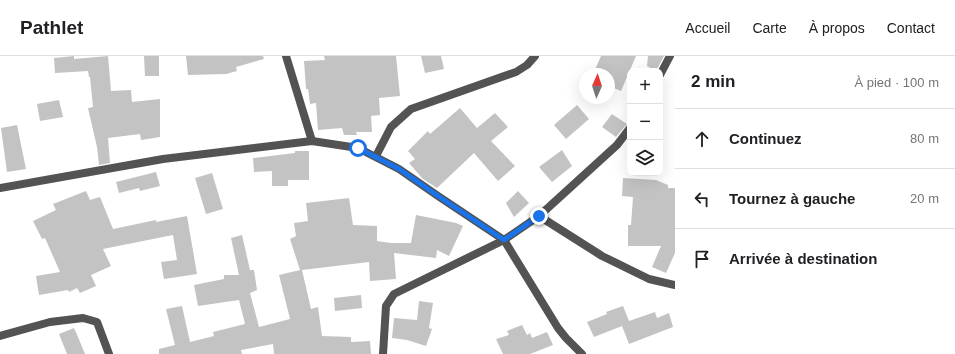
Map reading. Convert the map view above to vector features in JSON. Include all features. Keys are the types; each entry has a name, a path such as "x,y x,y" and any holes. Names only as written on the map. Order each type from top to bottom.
{"street":[{"path":"286,56 312,141"},
{"path":"376,156 391,127 411,109 516,72 527,65 535,56"},
{"path":"663,69 670,56"},
{"path":"383,354 386,306 394,294 504,240 539,216 617,146 627,132"},
{"path":"0,188 163,159 312,141 358,148 399,169 504,240 558,328 582,354"},
{"path":"539,216 602,256 649,279 675,285"},
{"path":"0,336 50,322 82,318 97,322 109,354"}],"building":[{"path":"74,56 74,59 108,56 111,91 131,90 132,102 160,99 160,137 141,140 140,134 108,138 110,163 99,165 97,147 88,108 93,107 88,71 55,73 54,58"},
{"path":"144,56 159,56 159,76 145,76"},
{"path":"186,56 263,56 264,59 236,67 237,71 226,74 188,75"},
{"path":"324,56 396,56 400,96 379,98 380,115 371,116 372,132 356,132 357,135 344,135 342,128 318,130 316,103 310,104 308,89 306,89 304,61 325,60"},
{"path":"421,56 441,56 444,69 425,73"},
{"path":"601,56 636,56 631,68 627,68 627,77 621,91 615,88 615,68 596,68"},
{"path":"648,56 664,56 658,68 651,68 647,66"},
{"path":"59,100 63,117 40,121 37,104"},
{"path":"577,105 589,119 566,139 554,125"},
{"path":"460,108 477,128 495,113 508,127 491,141 515,166 498,181 474,153 437,188 423,179 409,163 415,159 408,151 428,131 430,134"},
{"path":"612,114 627,124 616,137 602,127"},
{"path":"17,125 26,169 7,172 1,128"},
{"path":"562,150 572,166 552,182 539,167"},
{"path":"295,151 309,151 309,180 288,180 288,186 272,186 272,171 254,172 253,158 295,153"},
{"path":"156,172 160,186 140,191 139,188 119,193 116,182"},
{"path":"212,173 223,209 206,214 195,178"},
{"path":"623,178 656,180 668,185 668,188 675,188 675,253 666,273 652,267 661,246 628,246 628,225 631,225 633,197 622,196"},
{"path":"86,191 90,200 100,197 113,229 156,220 156,222 187,216 197,274 164,279 161,262 177,260 173,235 103,249 111,266 91,275 96,286 80,293 77,288 69,292 68,290 39,295 36,276 60,272 45,238 42,239 33,221 56,210 53,204"},
{"path":"518,191 529,203 514,217 506,203"},
{"path":"349,198 353,225 377,226 377,241 411,243 416,215 456,223 463,226 449,256 437,250 436,258 394,253 396,279 370,281 369,262 302,270 311,309 318,307 322,336 351,337 351,342 370,341 371,354 274,354 273,344 241,350 242,354 159,354 159,349 175,345 166,309 182,306 190,342 214,336 213,332 245,324 239,300 198,306 194,285 224,279 224,275 239,275 231,238 242,235 250,270 254,270 257,290 250,293 259,327 290,319 279,275 300,270 290,239 296,236 294,223 308,221 306,203"},
{"path":"361,295 362,308 335,311 334,298"},
{"path":"419,301 433,303 429,328 432,329 426,346 407,340 392,338 394,318 417,320"},
{"path":"623,306 629,321 655,312 657,318 669,313 673,327 629,344 622,326 594,337 587,322 607,314 606,312"},
{"path":"522,325 527,335 530,333 532,338 547,332 553,345 530,354 503,354 496,339 509,335 507,331"},
{"path":"74,328 85,354 67,354 59,334"}],"route":[{"path":"358,148 399,169 504,240 539,216"}]}
